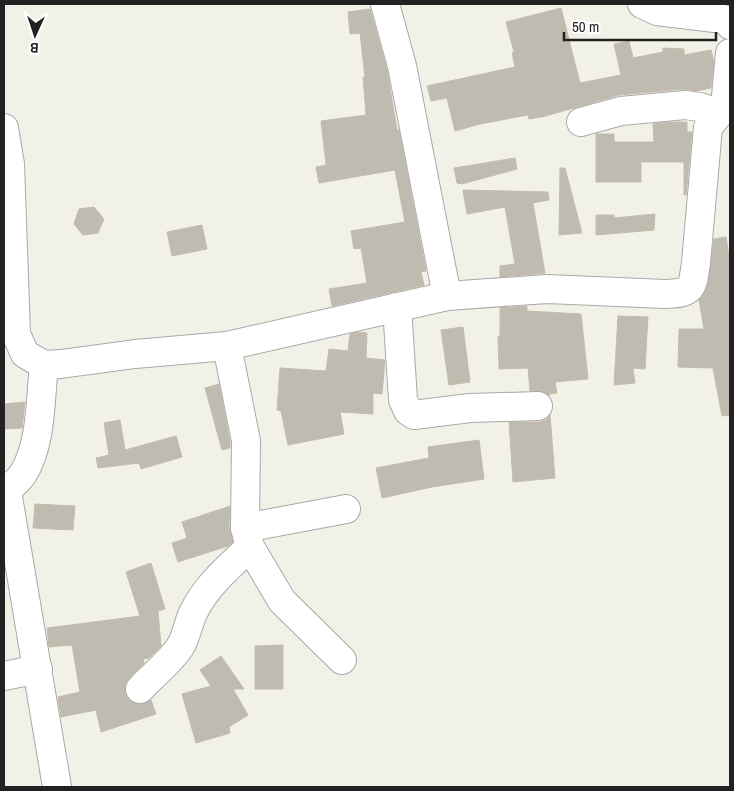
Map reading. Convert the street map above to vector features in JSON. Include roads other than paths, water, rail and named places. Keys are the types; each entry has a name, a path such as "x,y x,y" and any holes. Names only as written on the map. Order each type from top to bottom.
{"street":[{"path":"385,4 402,66 447,296"},
{"path":"642,4 657,11 723,18 730,24"},
{"path":"4,128 10,164 8,197 16,334 25,354 44,365 61,364 135,354 227,346 447,296 547,289 681,294 693,284 708,127 725,107 730,54"},
{"path":"581,122 621,111 685,105 719,113"},
{"path":"397,307 403,400 408,411 414,416 470,408 538,406"},
{"path":"227,346 246,441 247,538 282,601 342,660"},
{"path":"44,365 36,438 32,452 22,475 6,490 57,787"},
{"path":"140,690 182,645 194,611 208,587 247,538 346,509"},
{"path":"4,676 38,668"}]}
